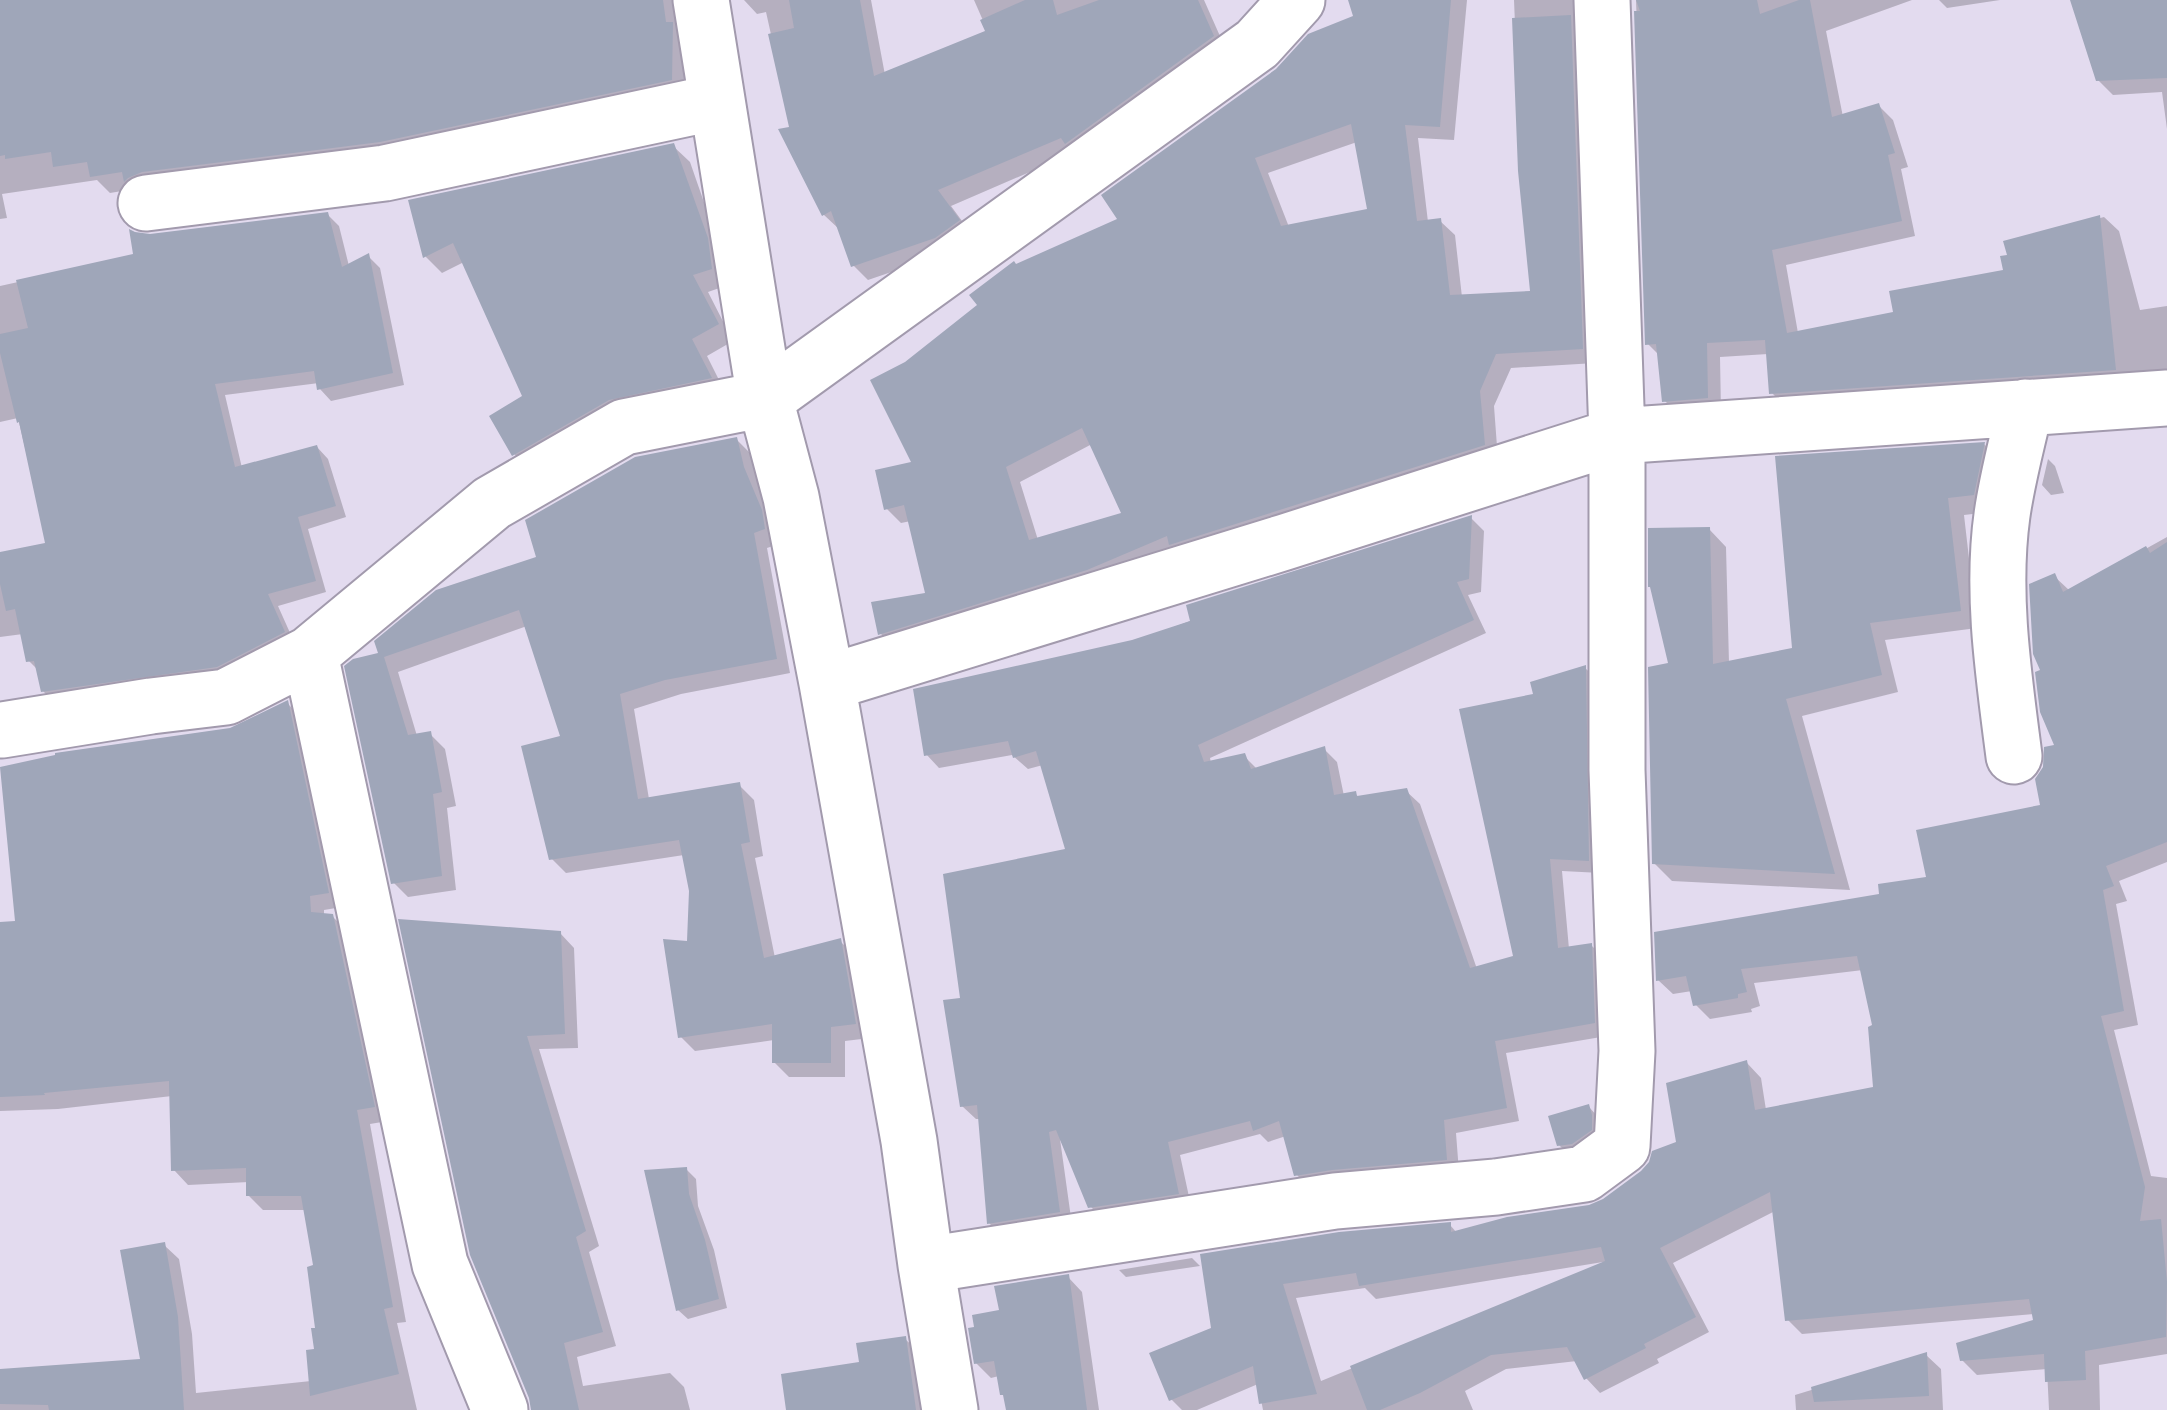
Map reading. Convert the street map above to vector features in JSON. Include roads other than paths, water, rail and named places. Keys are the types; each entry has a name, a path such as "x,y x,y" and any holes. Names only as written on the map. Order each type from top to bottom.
{"street":[{"path":"701,0 765,399 791,497 909,1141 950,1410"},
{"path":"1,729 226,697 310,654 492,503 624,427 765,399 1258,44 1297,0"},
{"path":"926,1265 1335,1201 1496,1187 1584,1174 1622,1146 1627,1051 1618,770 1616,436 1602,0"},
{"path":"146,203 385,173 717,102"},
{"path":"827,683 1616,436 2167,398"},
{"path":"2014,756 2000,642 1999,551 2002,515 2025,408"},
{"path":"310,654 440,1264 500,1410"}]}
